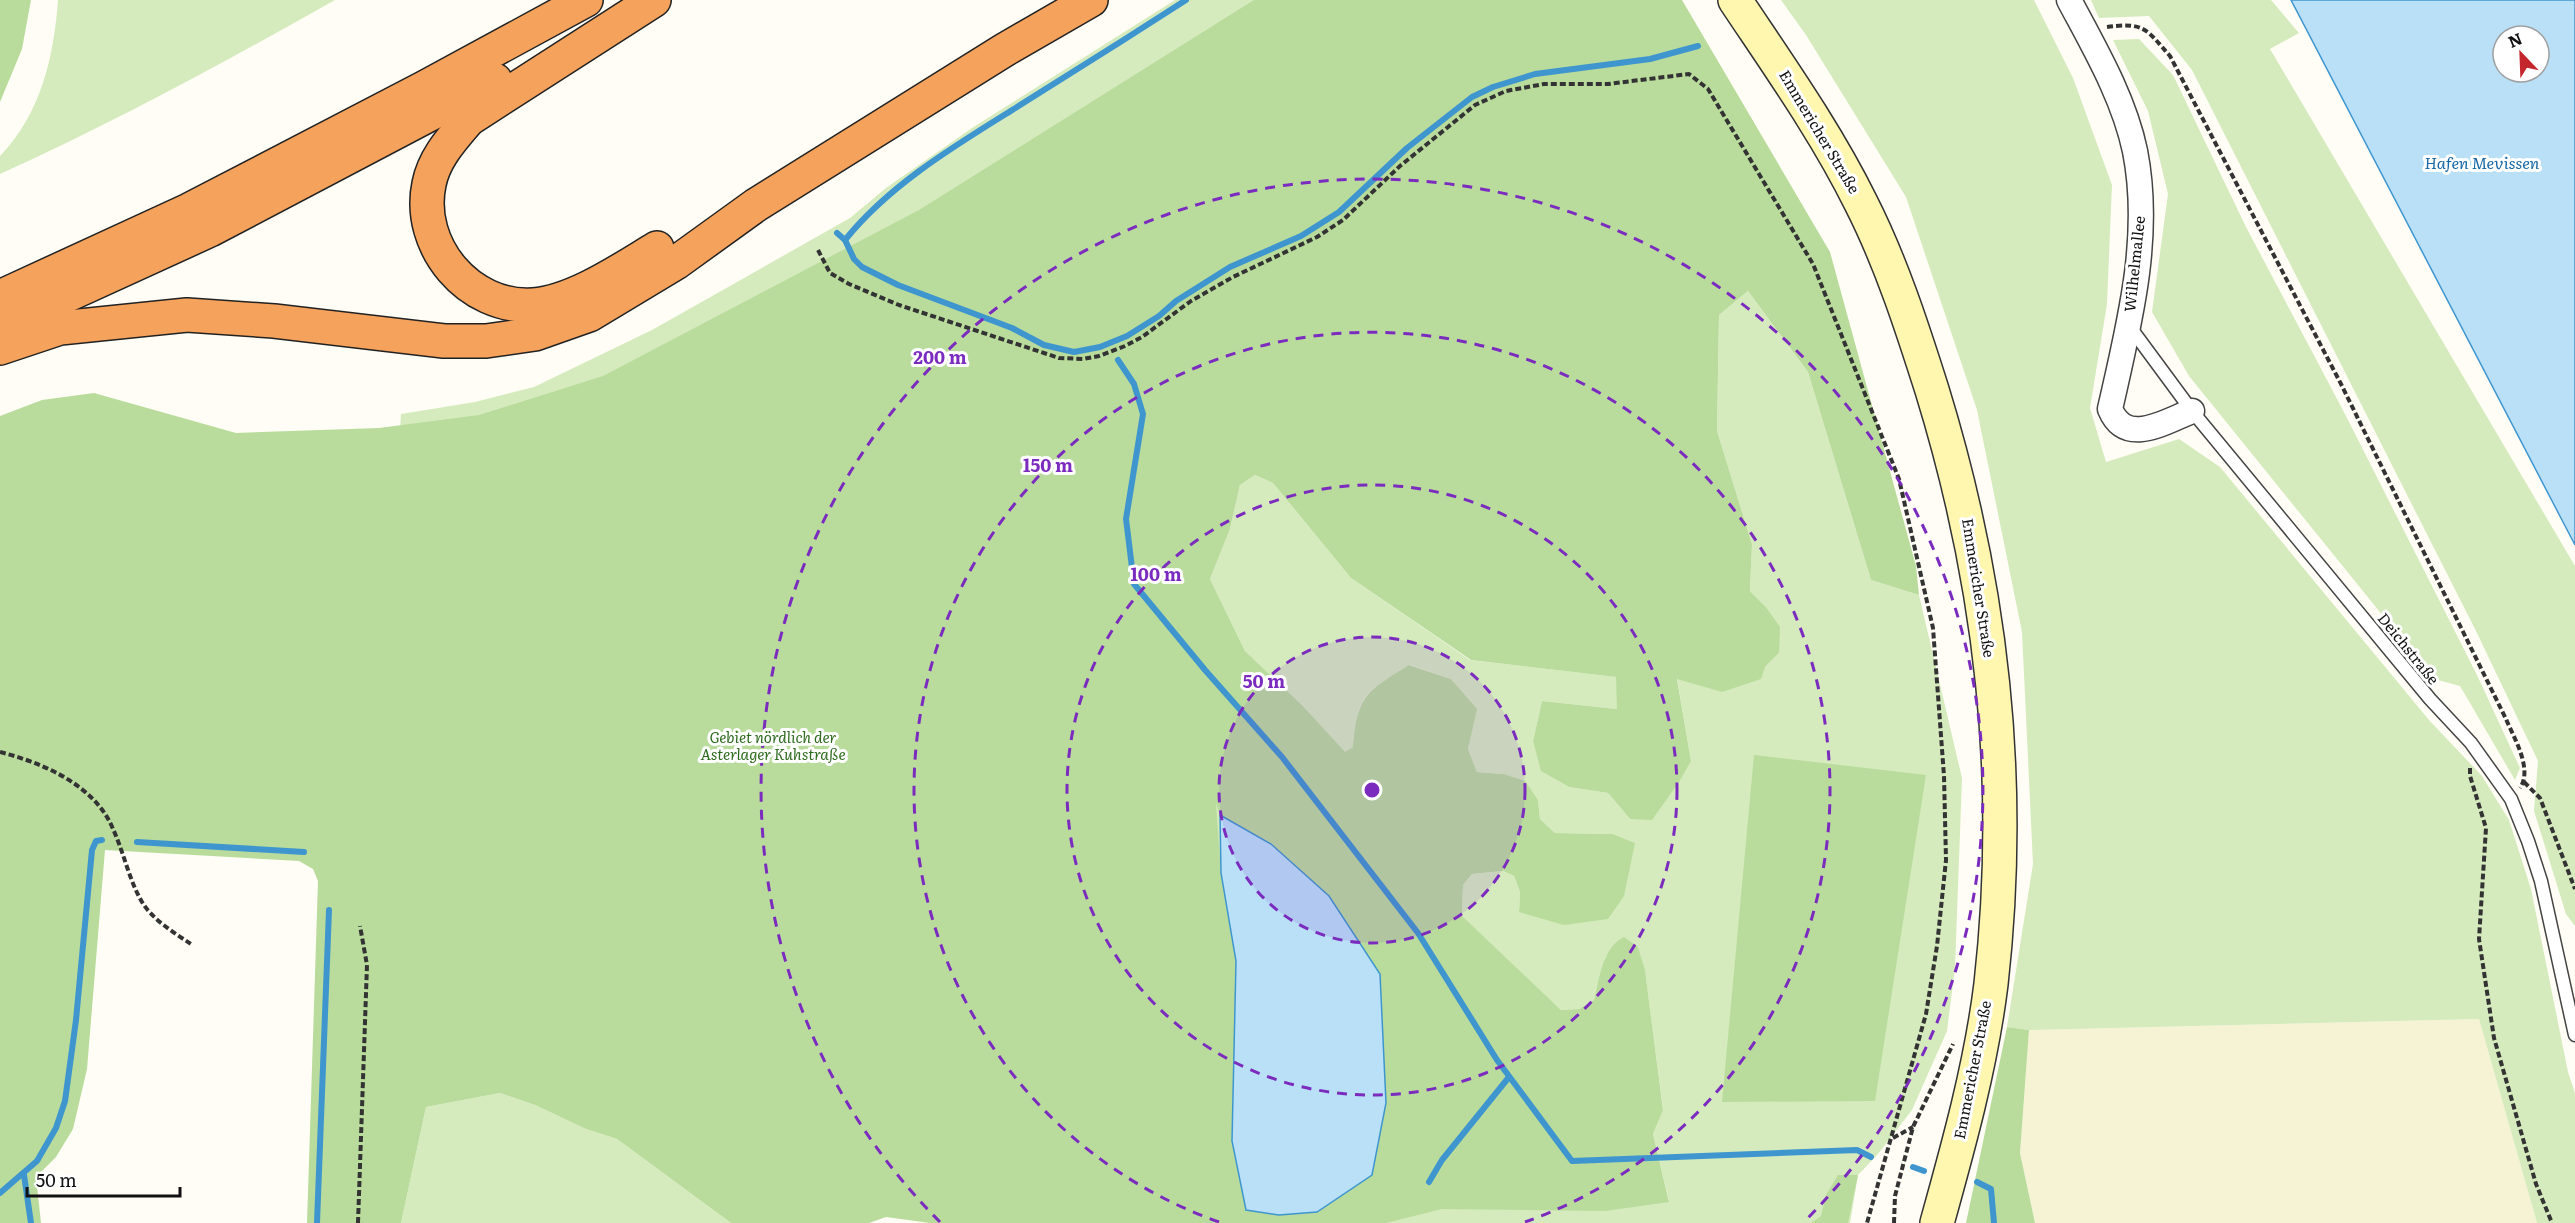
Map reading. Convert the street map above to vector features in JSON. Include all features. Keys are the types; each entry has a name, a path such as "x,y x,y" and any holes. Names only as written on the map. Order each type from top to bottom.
{"highway":[{"path":"0,297 189,210 424,88 586,0"},
{"path":"0,326 210,230 477,90 639,0"},
{"path":"654,0 470,120 446,146 434,167 429,184 426,203 430,228 437,248 448,267 483,294 506,302 532,305 565,298 604,279 752,191 1062,0"},
{"path":"0,348 60,328 187,315 285,322 444,341 486,341 535,334 589,315 667,268 756,205 996,55 1091,0"}],"main road":[{"name":"Emmericher Straße","path":"1735,0 1786,75 1862,204 1906,309 1947,438 1968,520 1982,597 1999,736 2001,855 1990,986 1966,1117 1937,1223"}],"street":[{"name":"Wilhelmallee","path":"2069,0 2123,110 2134,150 2141,196 2141,237 2129,326 2110,409 2115,420 2129,430 2145,429 2192,411"}],"lane":[{"name":"Deichstraße","path":"2129,326 2192,411 2430,699 2471,743 2511,799 2541,881 2575,1035"}],"path":[{"path":"2086,33 2108,26 2134,24 2148,32 2170,56 2341,384 2506,719 2523,761 2524,782 2511,799"},
{"path":"818,250 830,273 849,284 899,305 1059,358 1083,359 1099,356 1142,337 1191,301 1233,277 1326,232 1343,220 1400,165 1475,105 1485,100 1506,92 1544,84 1608,84 1689,74 1708,89 1813,264 1899,479 1933,628 1944,776 1946,860 1937,946 1926,1014 1893,1138 1867,1223"},
{"path":"2471,743 2470,776 2486,828 2479,939 2494,1038 2536,1184 2552,1223"},
{"path":"0,752 29,759 62,776 95,801 112,827 143,903 169,929 191,944"},
{"path":"2524,782 2540,798 2575,889"},
{"path":"358,1223 367,965 360,926"},
{"path":"1893,1223 1895,1196 1913,1127 1945,1063 1957,1033"},
{"path":"1893,1138 1913,1127"}],"shaded area":[{"path":"2479,1019 2537,1223 2035,1223 2020,1153 2029,1030"}],"green space":[{"path":"0,0 31,0 22,49 0,102"},
{"path":"58,0 335,0 169,91 0,174 0,156 26,122 43,83 53,42"},
{"name":"Gebiet nördlich der Asterlager Kuhstraße","path":"1175,0 1636,0 1125,551 1669,1201 1653,1134 1663,1109 1646,979 1638,947 1606,956 1594,1000 1579,1009 1561,1010 1462,917 1463,885 1472,874 1503,871 1514,876 1520,892 1519,912 1612,834 1555,833 1540,819 1538,800 1503,774 1477,772 1468,749 1476,709 1451,679 1410,665 1383,681 1366,696 1357,716 1353,747 1345,753 1302,705 1245,651 1210,579 1230,529 1240,485 1255,475 1273,483 1351,578 1470,660 1617,677 1617,709 1542,701 1533,741 1542,771 1569,787 1608,793 1630,819 1691,761 1677,678 1699,683 1765,667 1779,653 1765,606 1750,591 1752,544 1717,431 1719,315 1748,291 1808,372 1871,580 1919,595 1962,778 1955,968 1947,1031 1912,1110 1878,1154 1858,1175 1850,1223 951,1223 385,670 401,414 475,402 534,387 652,330 850,218 886,188 972,128"},
{"path":"1254,0 1682,0 1830,252 1916,566 1919,595 1871,580 1808,372 1748,291 1719,315 1717,431 1752,544 1750,591 1765,606 1780,627 1779,653 1765,667 1761,679 1722,692 1677,679 1691,761 1652,820 1630,819 1608,793 1569,787 1541,771 1533,741 1542,701 1617,709 1616,677 1471,660 1351,578 1273,483 1255,475 1240,485 1230,529 1210,579 1245,651 1302,705 1345,752 1353,747 1361,705 1367,696 1383,681 1409,665 1451,679 1477,709 1468,749 1477,772 1503,774 1525,781 1538,800 1540,819 1555,833 1612,834 1635,843 1624,896 1608,919 1564,925 1519,912 1520,892 1514,876 1503,871 1472,874 1463,885 1462,916 1561,1010 1579,1009 1594,1000 1606,956 1617,942 1624,937 1638,947 1645,970 1663,1110 1653,1134 1669,1202 1605,1211 1442,1209 1386,1223 930,1223 886,1217 869,1223 731,1223 617,1139 586,1129 535,1105 500,1093 426,1107 401,1223 307,1223 318,881 313,869 299,861 105,850 87,1069 73,1129 56,1157 36,1177 41,1223 0,1223 0,416 42,400 94,393 236,433 379,428 479,415 603,376 919,210","holes":["1216,803 1220,815 1271,844 1279,1215 1246,1209 1232,1141 1236,961 1221,873"]},
{"path":"1781,0 2034,0 2073,78 2112,185 2107,304 2090,408 2106,462 2179,439 2220,467 2429,720 2482,776 2509,820 2531,889 2568,1072 2575,1093 2575,1223 2537,1223 2479,1019 2029,1030 2007,1027 2033,864 2022,632 1977,410 1906,197 1806,35"},
{"path":"2091,0 2271,0 2299,33 2270,49 2575,566 2575,926 2566,914 2534,811 2538,761 2477,633 2192,70 2149,16 2099,18"},
{"path":"2139,39 2173,75 2246,227 2345,414 2477,675 2520,768 2515,780 2460,686 2434,679 2189,376 2152,312 2168,194 2148,111 2113,40"},
{"path":"1754,755 1926,775 1875,1101 1722,1102"},
{"path":"2007,1027 2029,1030 2020,1153 2035,1223 1966,1223"},
{"path":"500,1093 535,1105 586,1129 617,1139 731,1223 401,1223 426,1107"},
{"path":"1838,1175 1858,1175 1848,1223 1811,1223 1821,1216 1826,1195"}],"water":[{"name":"Hafen Mevissen","path":"2291,0 2575,0 2575,545"},
{"path":"1220,815 1271,844 1329,896 1380,974 1386,1103 1372,1175 1317,1212 1279,1215 1246,1210 1232,1141 1236,961 1221,873"}],"waterway":[{"path":"845,240 882,201 925,167 1186,0"},
{"path":"837,233 845,240 854,259 862,267 898,285 1012,328 1044,345 1074,352 1100,347 1127,336 1159,316 1176,301 1230,267 1301,236 1339,212 1407,148 1472,97 1493,87 1535,74 1650,59 1698,46"},
{"path":"1118,360 1134,384 1143,414 1126,519 1134,584 1205,670 1282,757 1418,933 1497,1060 1572,1161 1857,1150 1871,1157"},
{"path":"0,1193 37,1161 56,1128 65,1101 76,1020 92,850 96,841 102,840"},
{"path":"137,842 304,852"},
{"path":"317,1223 329,910"},
{"path":"1429,1182 1442,1160 1509,1077"},
{"path":"1913,1167 1924,1171"},
{"path":"24,1175 31,1223"},
{"path":"1977,1182 1991,1189 1994,1223"}]}
